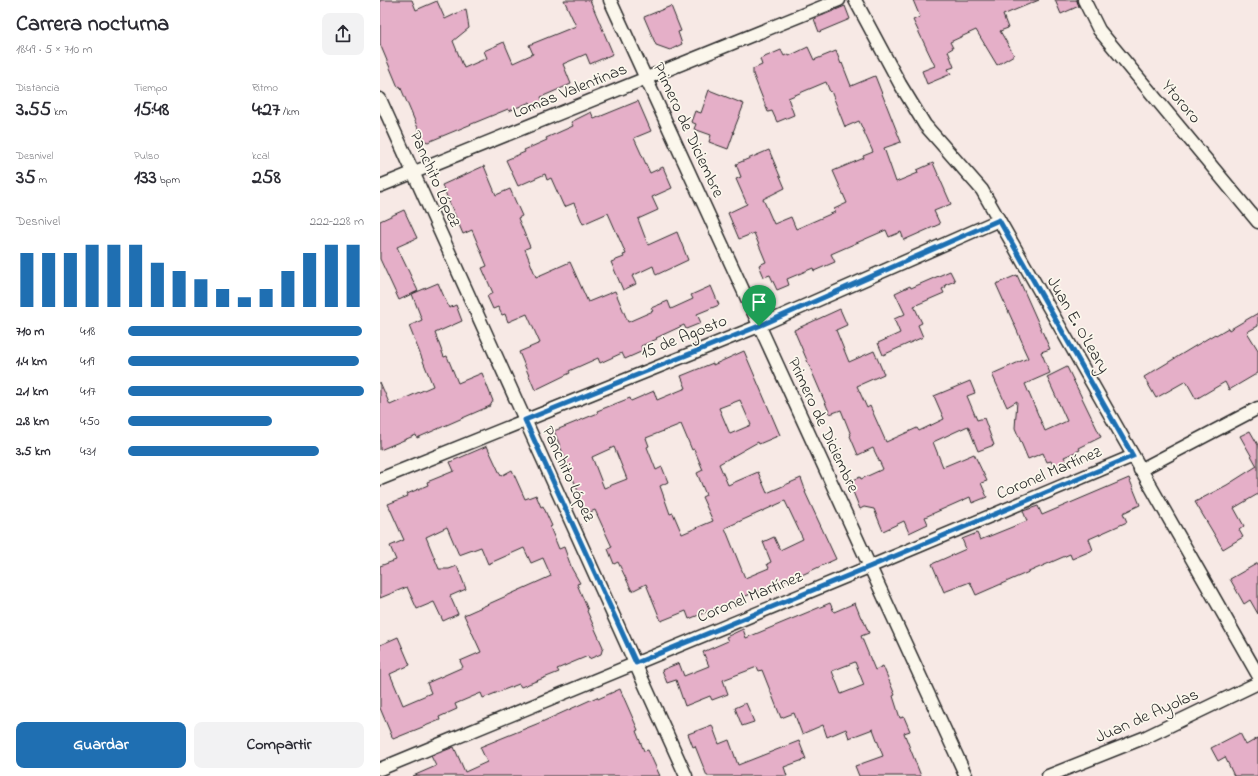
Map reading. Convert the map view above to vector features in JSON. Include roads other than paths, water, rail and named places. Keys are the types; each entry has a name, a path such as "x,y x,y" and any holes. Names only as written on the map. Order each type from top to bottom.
{"street":[{"name":"Primero de Diciembre","path":"610,0 966,776"},
{"name":"Lomas Valentinas","path":"380,186 839,0"},
{"name":"Juan E. O'Leary","path":"855,0 900,84 925,125 982,190 1258,675"},
{"name":"Ytororo","path":"1084,0 1099,30 1258,222"},
{"name":"Panchito López","path":"380,99 686,776"},
{"name":"15 de Agosto","path":"380,480 759,326 999,220"},
{"path":"1140,470 1258,408"},
{"name":"Coronel Martínez","path":"382,769 1133,456"},
{"name":"Juan de Ayolas","path":"1048,776 1146,737 1258,683"}]}
